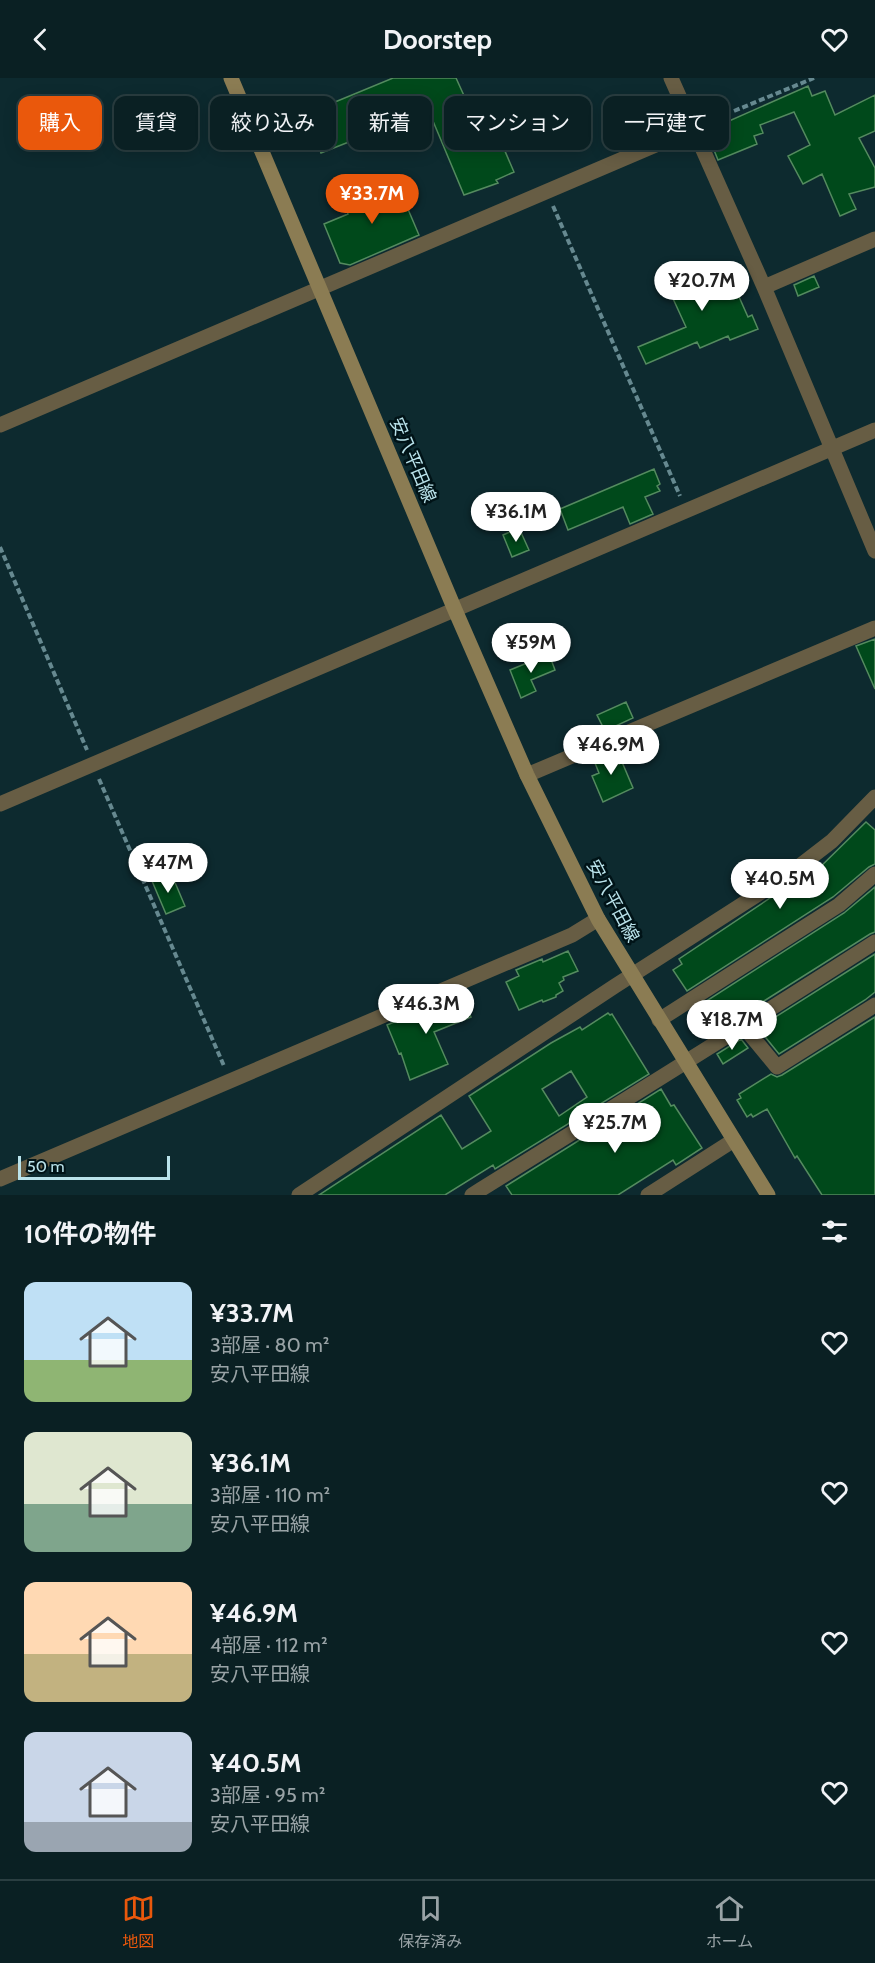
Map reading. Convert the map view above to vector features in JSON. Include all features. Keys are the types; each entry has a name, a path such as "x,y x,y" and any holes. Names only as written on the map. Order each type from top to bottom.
{"main road":[{"name":"安八平田線","path":"231,78 527,775 598,919 768,1195"}],"street":[{"path":"671,78 679,96"},
{"path":"0,425 644,150"},
{"path":"702,150 764,287 875,551"},
{"path":"764,287 875,239"},
{"path":"0,804 875,430"},
{"path":"527,775 875,628"},
{"path":"299,1195 788,875 832,841 875,797"},
{"path":"659,1020 839,905 875,874"},
{"path":"0,1179 572,935 598,919"},
{"path":"472,1195 496,1189 686,1061 744,1027 875,942"},
{"path":"744,1027 777,1067 875,1005"},
{"path":"648,1195 734,1140"}],"path":[{"path":"729,114 814,78"},
{"path":"547,192 687,510"},
{"path":"0,547 230,1081"}],"building":[{"path":"393,78 456,78 464,96 444,96 444,147 432,119 432,96 350,96"},
{"path":"808,86 812,96 825,91 835,115 875,95 875,131 859,138 875,168 875,187 849,194 856,209 840,216 822,174 803,184 788,156 810,145 794,112 760,125 763,133 754,136 757,144 718,160 714,150 729,150 729,121"},
{"path":"348,97 348,142 336,147 336,102"},
{"path":"445,150 504,150 514,172 496,180 498,183 464,195"},
{"path":"396,181 419,235 350,265 340,263 324,224 348,214 344,203"},
{"path":"724,263 748,317 752,315 758,329 730,340 728,336 700,348 697,342 646,364 638,347 686,327 665,281 696,267 698,271"},
{"path":"814,276 819,287 798,296 794,285"},
{"path":"654,469 660,484 657,486 660,491 645,497 653,514 630,524 623,507 568,530 560,509"},
{"path":"519,528 529,550 512,557 503,535"},
{"path":"875,639 875,689 856,646"},
{"path":"549,654 555,670 531,680 536,691 521,698 510,670"},
{"path":"626,702 633,718 605,731 597,715"},
{"path":"613,749 619,764 622,762 633,788 603,802 592,776 599,773 593,758"},
{"path":"866,822 875,830 875,864 833,897 687,991 673,970 682,964 679,959 809,872 811,876"},
{"path":"171,873 185,906 166,914 152,881"},
{"path":"875,887 875,932 707,1037 704,1032 701,1034 688,1015 698,1009 697,1007 844,913"},
{"path":"568,951 578,971 563,977 564,980 559,983 563,991 556,997 543,1002 542,1000 519,1010 506,982 519,976 516,970"},
{"path":"875,954 875,992 779,1054 758,1028"},
{"path":"461,994 471,1017 434,1032 448,1064 410,1080 401,1053 399,1054 387,1025"},
{"path":"608,1013 612,1014 649,1074 495,1169 493,1165 445,1195 319,1195 441,1115 462,1149 491,1131 469,1096 551,1043 580,1027 582,1030","holes":["571,1071 587,1097 559,1116 542,1089"]},
{"path":"875,1017 875,1195 822,1195 797,1156 795,1158 767,1109 753,1117 751,1114 747,1117 737,1100 741,1098 739,1094 771,1074 777,1077 782,1075"},
{"path":"741,1039 748,1048 723,1064 717,1054"},
{"path":"661,1089 702,1148 676,1165 673,1160 618,1195 512,1195 506,1186"}]}
